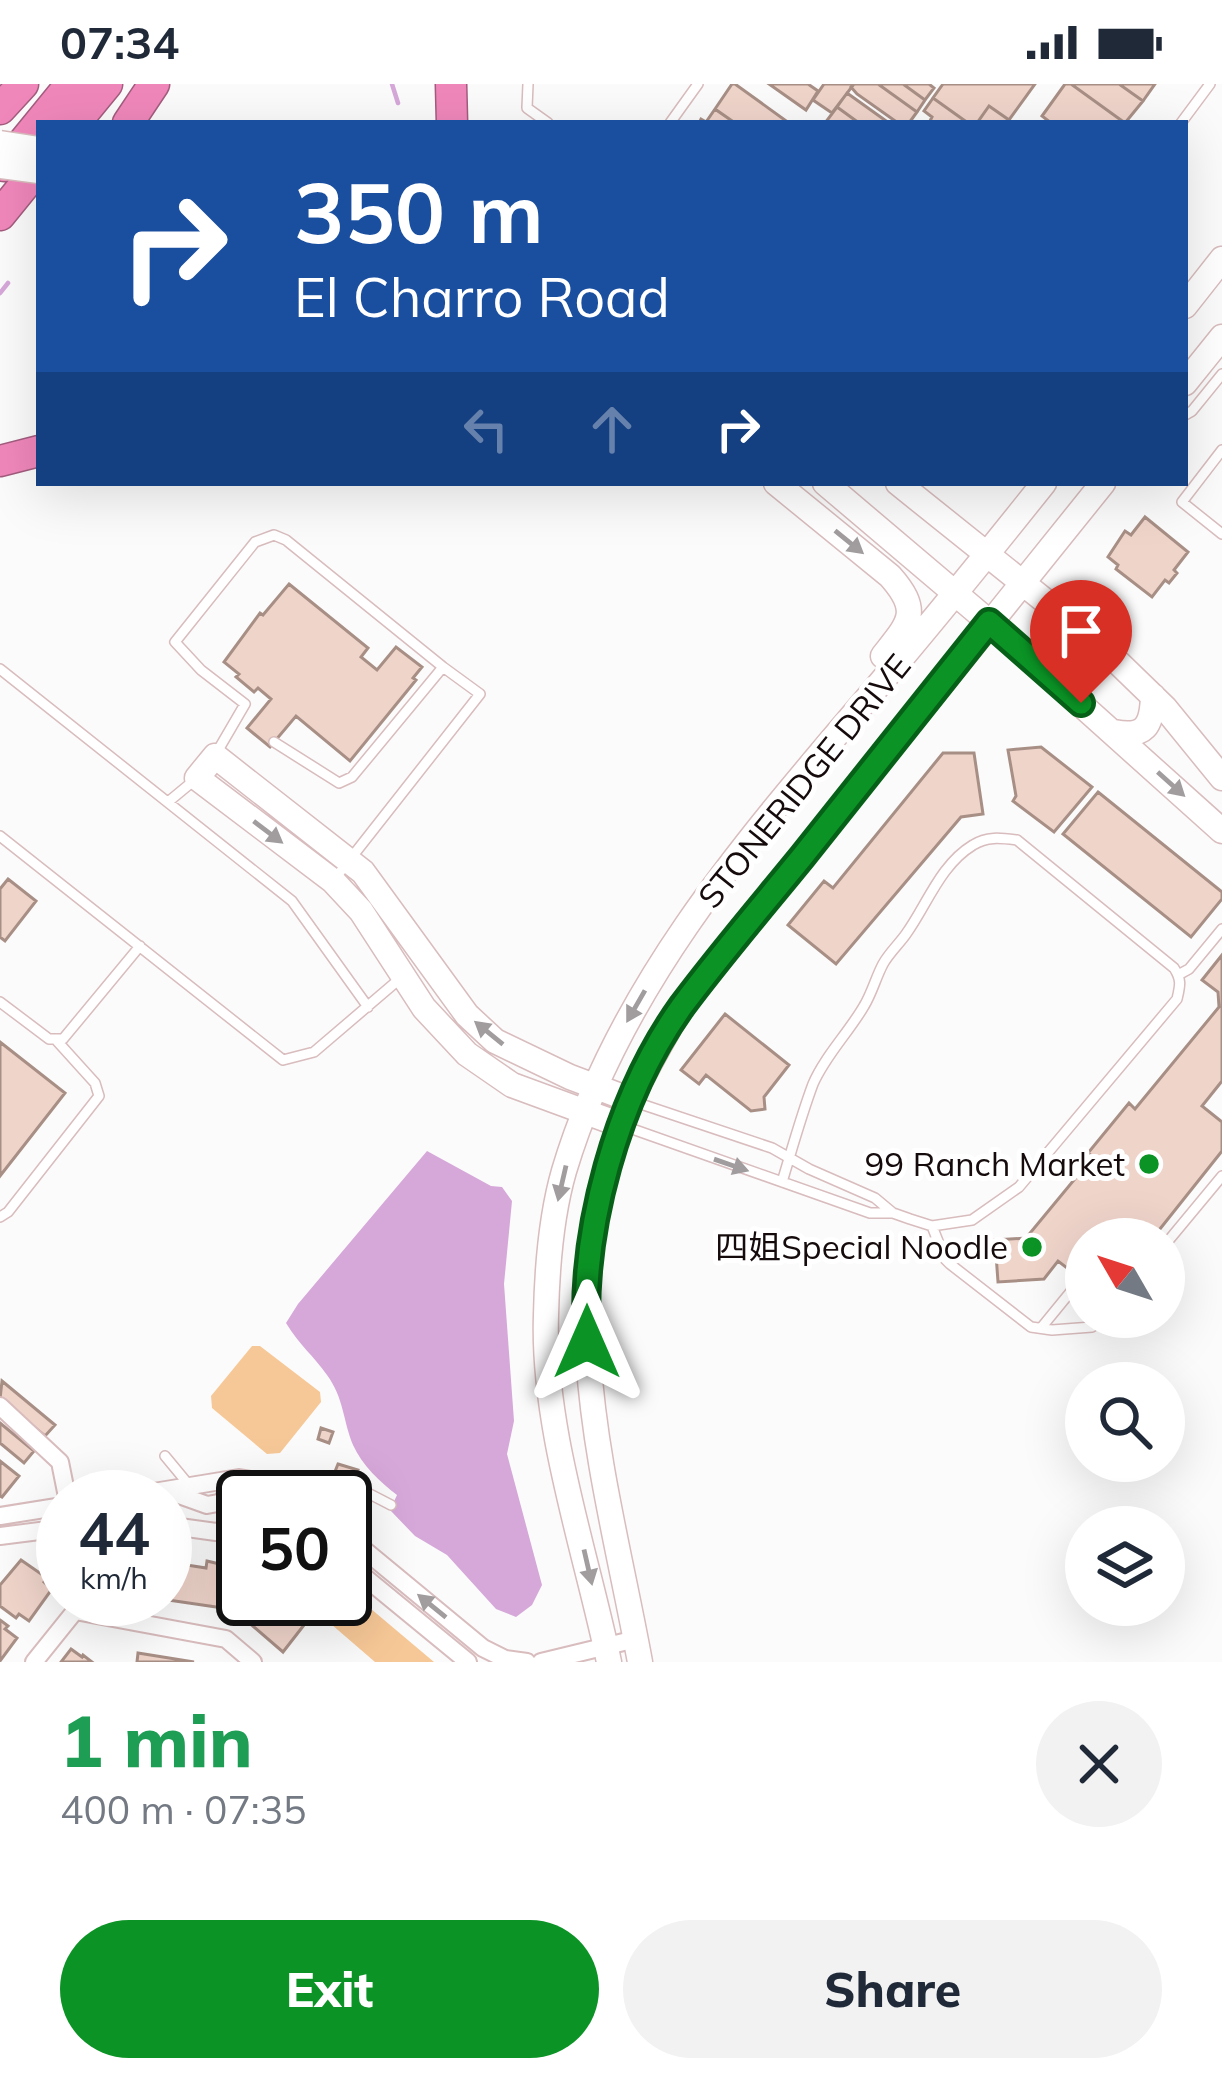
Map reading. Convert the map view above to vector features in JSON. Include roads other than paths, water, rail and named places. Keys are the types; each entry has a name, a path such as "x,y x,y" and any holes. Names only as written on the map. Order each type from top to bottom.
{"highway":[{"path":"0,110 22,84"},
{"path":"41,120 66,90 83,84"},
{"path":"78,120 107,84"},
{"path":"130,120 154,84"},
{"path":"451,84 452,120"},
{"path":"0,168 36,125"},
{"path":"0,215 36,173"},
{"path":"0,461 36,452"}],"main road":[{"path":"0,143 36,149"},
{"path":"0,168 36,169"},
{"path":"1188,302 1222,259"},
{"path":"1188,378 1222,338"},
{"path":"780,486 890,576 904,592 910,610 909,623 868,676 835,735"},
{"path":"829,486 1222,831"},
{"path":"902,486 1100,645 1153,696 1222,778"},
{"name":"STONERIDGE DRIVE","path":"607,1654 551,1408 545,1318 563,1173 595,1087 640,998 735,857 1042,486"},
{"name":"STONERIDGE DRIVE","path":"638,1651 598,1455 585,1306 598,1205 621,1126 641,1078 680,1009 1101,486"},
{"path":"1114,732 1129,735 1142,730 1153,718 1153,696"},
{"path":"621,1126 512,1085 467,1054 424,1007 340,871 215,756 197,778 340,871 373,883 467,1015 495,1040 549,1068 632,1100"}],"street":[{"path":"0,1406 60,1462 62,1470"},
{"path":"0,1516 36,1511"},
{"path":"194,1529 216,1532"},
{"path":"0,1536 36,1531"},
{"path":"372,1556 483,1648 505,1659 527,1662"},
{"path":"372,1583 469,1662"},
{"path":"34,1662 60,1626"},
{"path":"168,1626 226,1639 253,1662"},
{"path":"541,1662 638,1651"}],"lane":[{"path":"528,84 527,108 544,120"},
{"path":"672,120 698,84"},
{"path":"1183,120 1210,84"},
{"path":"1188,412 1222,374"},
{"path":"1222,450 1182,502 1222,534"},
{"path":"215,756 245,704 175,643 255,542 274,535 480,694 340,871"},
{"path":"274,742 339,783 352,777 443,667"},
{"path":"0,669 292,901 368,1007"},
{"path":"239,714 250,724"},
{"path":"168,802 197,778"},
{"path":"0,836 283,1060 314,1052 404,975 429,962"},
{"path":"621,1126 870,1213 893,1213 932,1226 972,1220 1019,1187 1177,999 1178,975 1017,840 996,837 977,842 933,888 882,965 867,1003 820,1071 782,1182"},
{"path":"1178,975 1189,969 1222,928"},
{"path":"58,1041 72,1031 140,946"},
{"path":"0,1001 40,1033 58,1041 95,1083 99,1096 0,1217"},
{"path":"632,1100 772,1148 875,1198 893,1213"},
{"path":"1185,1221 1222,1176"},
{"path":"932,1226 950,1264 1031,1327 1065,1329"},
{"path":"1041,1328 1065,1299"},
{"path":"165,1456 175,1470"},
{"path":"372,1495 391,1505"},
{"path":"192,1504 194,1529"}],"waterway":[{"path":"392,84 398,103"},
{"path":"0,293 8,283"}],"place":[{"name":"99 Ranch Market","path":"1149,1164"},
{"name":"四姐Special Noodle","path":"1032,1247"}]}
